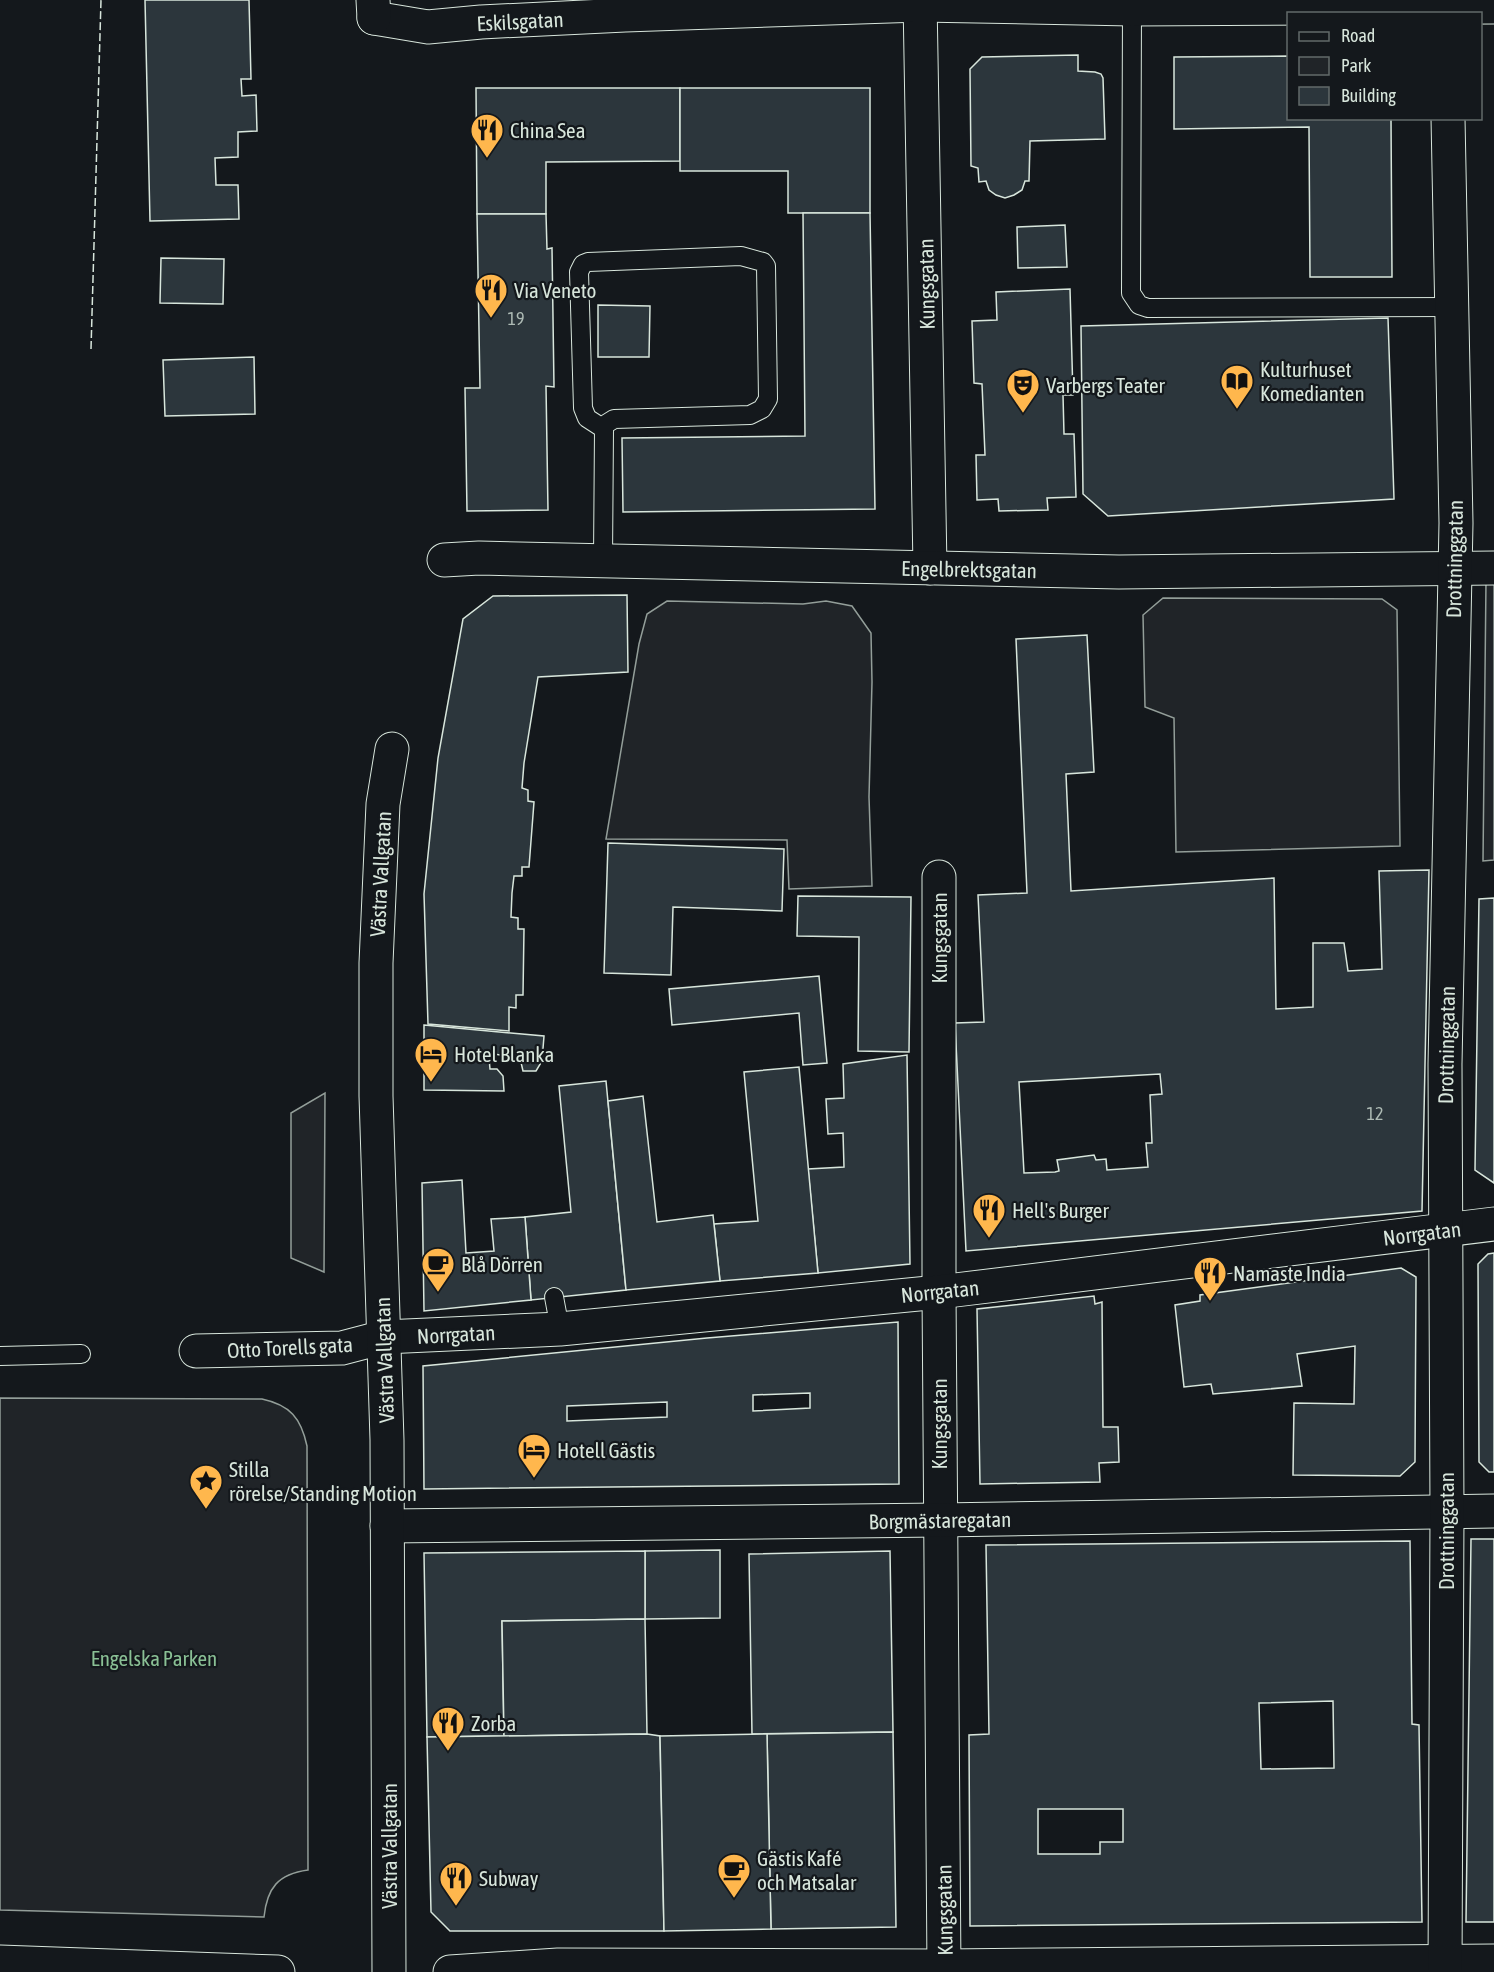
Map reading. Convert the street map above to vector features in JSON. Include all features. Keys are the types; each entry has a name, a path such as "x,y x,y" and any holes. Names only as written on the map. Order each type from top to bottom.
{"street":[{"name":"Eskilsgatan","path":"373,9 428,27 481,22 920,2 1132,9 1494,7"},
{"name":"Kungsgatan","path":"920,2 930,568"},
{"name":"Drottninggatan","path":"1445,1967 1447,1512 1445,1064 1451,858 1456,523 1448,120"},
{"name":"Engelbrektsgatan","path":"444,560 479,558 603,560 1119,572 1494,568"},
{"name":"Västra Vallgatan","path":"389,1972 387,1440 376,1096 376,963 383,804 392,749"},
{"name":"Kungsgatan","path":"939,877 940,1520 944,1969"},
{"name":"Norrgatan","path":"384,1337 557,1313 939,1292 1494,1224"},
{"name":"Otto Torells gata","path":"196,1351 342,1348 384,1337"},
{"name":"Borgmästaregatan","path":"387,1526 1494,1511"},
{"path":"450,1972 558,1965 944,1969 1445,1967 1494,1961"},
{"path":"0,1962 278,1972"}],"lane":[{"path":"1132,9 1131,293 1138,305 1148,308 1452,307"},
{"path":"603,560 604,429 606,424 614,419 750,415 762,409 768,399 766,266 763,262 741,256 583,264 579,272 583,408 587,418 604,429"},
{"path":"0,1356 81,1354"}],"green space":[{"path":"1486,581 1494,581 1494,860 1483,861"},
{"path":"1163,598 1382,599 1397,610 1400,846 1176,852 1174,718 1145,707 1143,615"},
{"path":"667,601 803,604 826,601 852,606 871,633 869,797 872,886 789,889 787,840 606,839 639,644 647,614"},
{"path":"325,1093 324,1272 291,1258 291,1113"},
{"name":"Engelska Parken","path":"0,1398 262,1399 287,1409 298,1420 307,1446 308,1870 289,1875 276,1884 268,1898 264,1917 0,1910"}],"building":[{"path":"145,0 249,0 251,79 241,79 242,96 256,95 257,131 238,132 238,157 215,158 216,185 238,185 239,219 150,221"},
{"path":"1078,55 1078,71 1095,72 1101,74 1103,78 1105,139 1030,141 1029,181 1025,181 1022,190 1014,195 1005,198 996,195 989,190 986,181 979,182 978,168 971,166 970,69 982,57"},
{"path":"1287,56 1287,120 1391,120 1392,277 1310,277 1309,127 1174,129 1174,57"},
{"path":"476,88 680,88 680,161 546,162 546,214 477,214"},
{"path":"680,88 870,88 870,213 788,213 788,171 680,171"},
{"path":"803,213 870,213 875,509 623,512 622,438 805,436"},
{"path":"477,214 546,214 547,249 552,248 554,387 546,386 548,510 467,511 465,388 480,388"},
{"path":"1065,225 1067,267 1018,268 1017,227"},
{"path":"161,258 224,259 223,304 160,303"},
{"name":"Varbergs Teater","path":"1070,289 1073,395 1063,395 1064,434 1074,434 1076,497 1047,498 1048,510 999,511 998,499 977,500 976,455 985,455 982,384 974,383 972,321 997,320 996,292"},
{"path":"598,305 650,306 649,357 598,357"},
{"name":"Kulturhuset Komedianten","path":"1388,318 1394,499 1108,516 1083,494 1081,326"},
{"path":"254,357 255,414 165,416 163,360"},
{"path":"627,595 628,672 538,677 522,788 528,790 528,801 534,802 529,867 522,867 522,876 514,876 512,893 511,917 518,918 518,929 524,929 523,995 516,995 516,1008 509,1007 509,1031 428,1024 424,894 438,758 463,619 493,596"},
{"path":"1087,635 1094,772 1066,774 1071,891 1274,878 1276,1009 1313,1007 1313,943 1344,943 1348,971 1382,969 1379,871 1429,870 1422,1211 966,1251 955,1023 984,1022 978,895 1027,893 1016,639","holes":["1160,1074 1162,1094 1150,1095 1152,1143 1146,1143 1148,1167 1107,1170 1106,1159 1096,1160 1094,1155 1057,1160 1059,1171 1024,1173 1019,1082"]},
{"path":"608,843 784,849 782,911 673,907 671,975 604,973"},
{"path":"798,896 911,897 909,1052 858,1051 859,937 797,936"},
{"path":"1494,898 1494,1183 1475,1170 1479,899"},
{"path":"819,976 827,1063 803,1065 799,1013 672,1025 669,989"},
{"path":"424,1025 544,1036 542,1061 536,1071 523,1071 520,1058 494,1054 489,1058 490,1069 497,1069 503,1076 504,1091 424,1090"},
{"path":"907,1055 910,1264 818,1273 808,1169 844,1167 843,1133 828,1134 826,1099 844,1098 843,1064"},
{"path":"799,1067 818,1273 720,1281 714,1224 758,1221 744,1072"},
{"path":"606,1081 626,1290 531,1300 525,1217 571,1212 559,1086"},
{"path":"643,1096 657,1222 713,1215 720,1281 626,1290 608,1101"},
{"path":"462,1180 466,1253 494,1251 491,1219 525,1217 531,1300 424,1311 422,1183"},
{"path":"1494,1253 1494,1472 1489,1472 1479,1462 1478,1264 1488,1254"},
{"path":"1401,1268 1416,1277 1415,1462 1400,1476 1293,1475 1294,1403 1354,1404 1355,1346 1297,1354 1302,1386 1213,1394 1211,1384 1184,1387 1175,1305 1200,1301 1200,1295"},
{"path":"1094,1296 1095,1304 1102,1302 1103,1427 1118,1427 1119,1462 1099,1463 1100,1482 980,1484 977,1309"},
{"path":"898,1322 899,1484 424,1489 423,1366","holes":["810,1393 810,1408 753,1411 753,1395","667,1402 667,1417 567,1421 567,1406"]},
{"path":"1471,1539 1494,1539 1494,1922 1466,1922"},
{"path":"1410,1541 1412,1724 1419,1725 1422,1922 970,1926 969,1735 989,1734 986,1545","holes":["1333,1701 1334,1768 1261,1769 1259,1703","1038,1809 1123,1809 1123,1842 1100,1842 1100,1854 1038,1854"]},
{"path":"720,1550 720,1618 645,1619 645,1551"},
{"path":"645,1551 645,1619 502,1621 504,1736 427,1737 424,1553"},
{"path":"890,1551 893,1732 752,1734 749,1554"},
{"path":"645,1619 647,1734 504,1736 502,1621"},
{"path":"893,1732 896,1927 771,1929 767,1734"},
{"path":"647,1734 660,1736 664,1931 450,1931 431,1912 427,1737"},
{"path":"767,1734 771,1929 664,1931 660,1736"}],"fence":[{"path":"91,349 101,0"}],"place":[{"name":"China Sea","path":"487,159"},
{"name":"Via Veneto","path":"491,319"},
{"name":"Kulturhuset Komedianten","path":"1237,410"},
{"name":"Varbergs Teater","path":"1023,414"},
{"name":"Hotel Blanka","path":"431,1083"},
{"name":"Hell's Burger","path":"989,1239"},
{"name":"Blå Dörren","path":"438,1293"},
{"name":"Namaste India","path":"1210,1302"},
{"name":"Hotell Gästis","path":"534,1479"},
{"name":"Stilla rörelse/Standing Motion","path":"206,1510"},
{"name":"Zorba","path":"448,1752"},
{"name":"Gästis Kafé och Matsalar","path":"734,1899"},
{"name":"Subway","path":"456,1907"}]}
